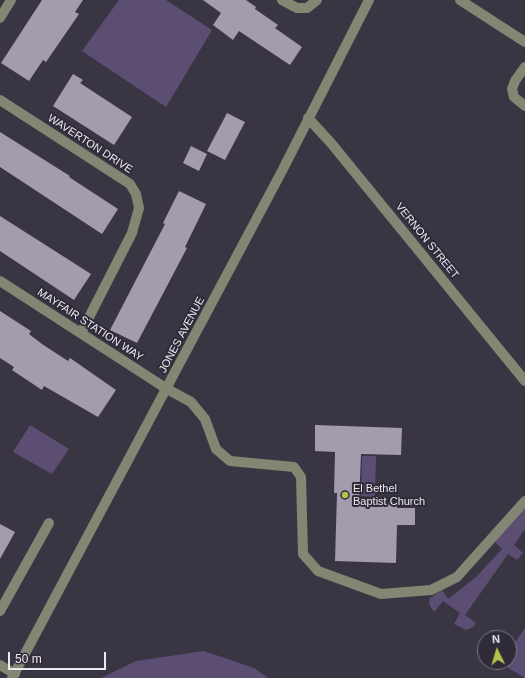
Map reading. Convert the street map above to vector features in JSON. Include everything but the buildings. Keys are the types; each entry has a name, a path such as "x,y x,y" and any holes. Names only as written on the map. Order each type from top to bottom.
{"street":[{"path":"0,18 12,0"},
{"path":"282,0 297,8 307,8 317,0"},
{"name":"JONES AVENUE","path":"14,676 167,389 369,0"},
{"path":"460,0 525,42"},
{"path":"525,67 515,81 512,90 514,97 525,106"},
{"name":"WAVERTON DRIVE","path":"0,100 130,184 136,194 139,208 132,233 81,333"},
{"name":"VERNON STREET","path":"308,118 331,142 525,381"},
{"name":"MAYFAIR STATION WAY","path":"0,281 167,389 191,402 205,419 216,449 230,462 294,467 301,477 303,554 318,571 381,594 431,590 457,577 525,501"},
{"path":"0,611 49,523"},
{"path":"0,665 14,676"}],"shaded area":[{"path":"119,0 166,0 212,30 166,107 82,51"},
{"path":"30,425 69,449 52,474 13,452"},
{"path":"362,456 376,456 375,497 361,496"},
{"path":"525,504 525,529 514,545 523,553 517,560 508,554 465,615 476,623 473,627 466,630 454,624 460,613 443,601 435,611 432,610 429,603 430,598 442,590 448,599 476,577 502,549 494,541"},
{"path":"525,628 525,678 512,670 517,670 517,640"},
{"path":"204,651 254,668 268,678 101,678 136,661"}],"place":[{"name":"El Bethel Baptist Church","path":"345,495"}]}
